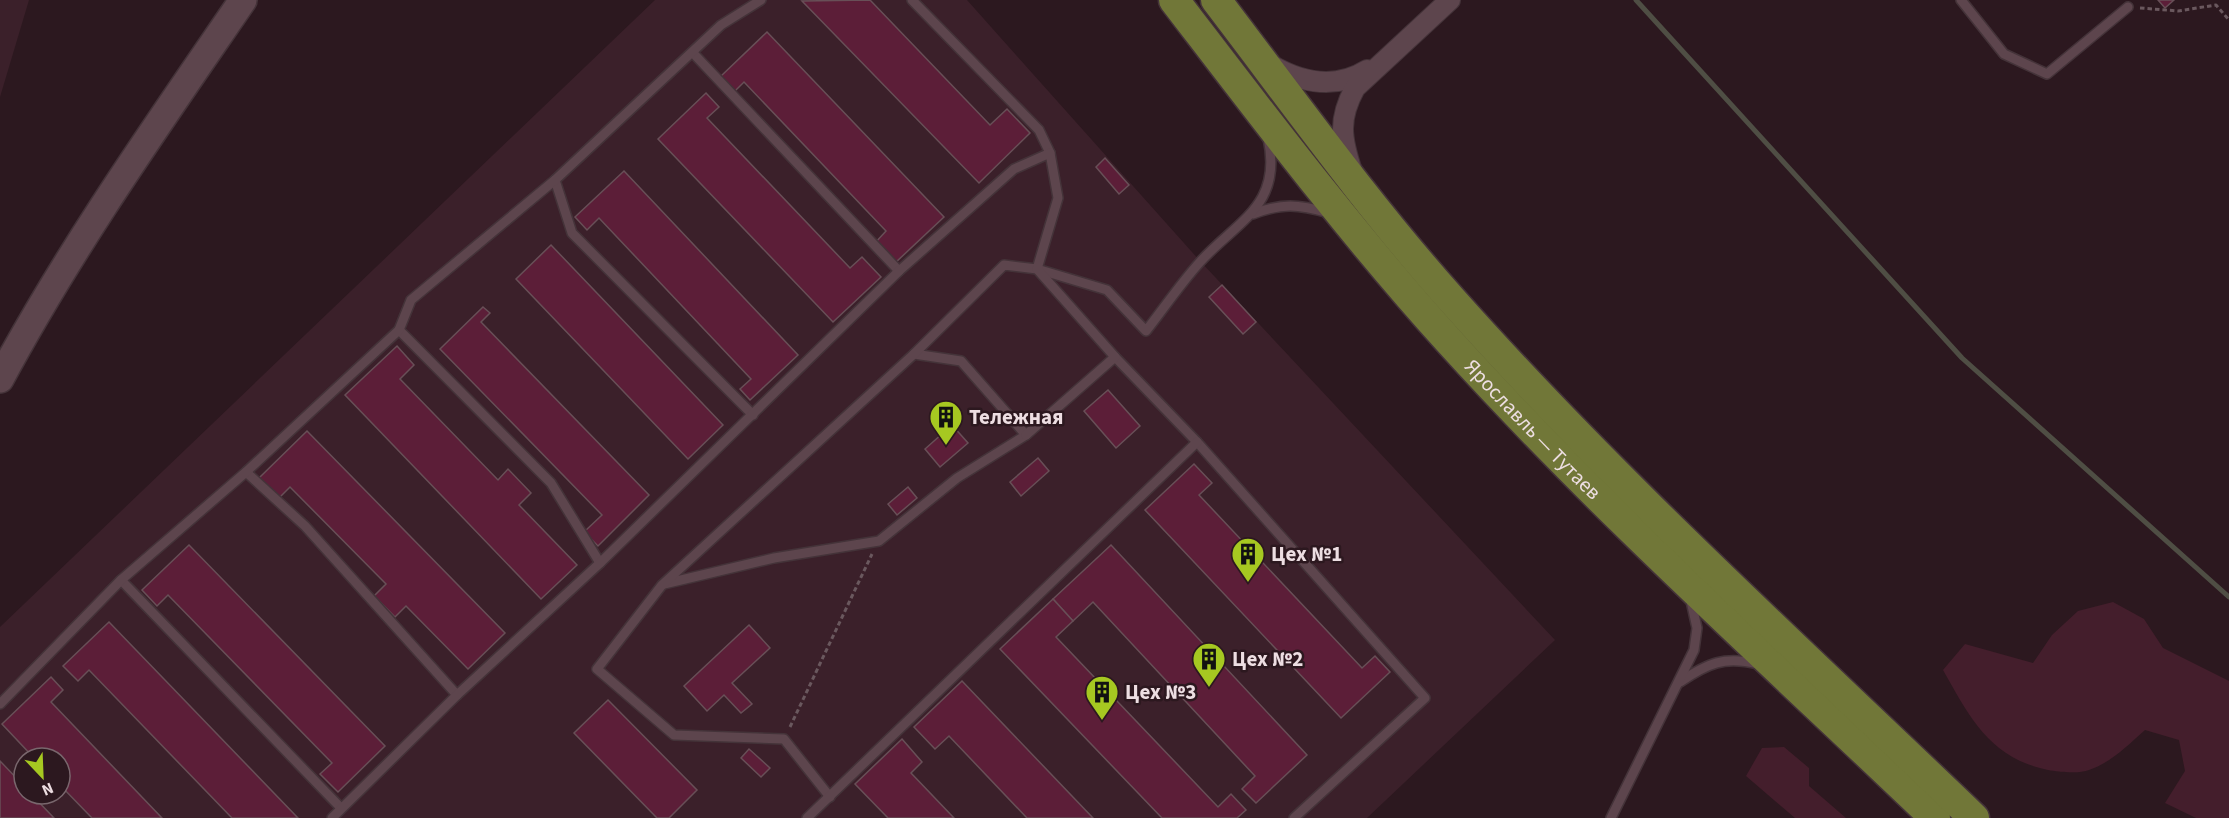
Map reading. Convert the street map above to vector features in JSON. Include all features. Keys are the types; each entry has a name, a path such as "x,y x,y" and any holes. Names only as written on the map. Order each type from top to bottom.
{"main road":[{"name":"Ярославль — Тутаев","path":"1174,0 1263,116 1449,341 1540,437 1935,818"},
{"name":"Ярославль — Тутаев","path":"1216,0 1359,187 1450,298 1558,416 1974,818"}],"street":[{"path":"0,379 26,331 92,223 243,0"},
{"path":"1359,187 1345,147 1341,126 1346,105 1355,88 1377,64 1450,0"},
{"path":"1260,58 1291,76 1312,82 1337,82 1358,76 1377,64"}],"lane":[{"path":"0,704 121,580 246,472 399,330 411,300 555,180 721,25 762,0"},
{"path":"912,0 1039,130 1050,153 1058,198 1037,269"},
{"path":"1960,0 2004,54 2047,74 2128,8"},
{"path":"693,53 899,271"},
{"path":"830,797 784,740 674,735 597,669 662,585 914,354 1004,265 1037,269 1107,290 1146,331 1200,261 1252,214 1268,184 1272,154 1263,116"},
{"path":"332,818 457,695 600,563 899,271 1014,169 1050,153"},
{"path":"555,180 572,232 753,415"},
{"path":"1252,214 1276,205 1310,208 1336,216 1360,236"},
{"path":"1037,269 1115,357 1197,442 1425,698 1294,818"},
{"path":"399,330 551,483 600,563"},
{"path":"914,354 961,361 1026,435"},
{"path":"662,585 774,558 879,541 957,478 1026,435 1115,357"},
{"path":"807,818 1197,442"},
{"path":"246,472 304,526 457,695"},
{"path":"1611,818 1694,650 1697,628 1686,588 1673,567"},
{"path":"121,580 341,808"},
{"path":"1680,682 1703,666 1726,660 1765,665 1787,677"}],"path":[{"path":"2128,8 2178,11 2216,5 2229,20"},
{"path":"784,740 879,541"}],"shaded area":[{"path":"0,0 29,0 0,97"},
{"path":"655,0 967,0 1200,261 1555,640 1367,818 0,818 0,627"},
{"path":"2113,602 2144,619 2163,648 2229,681 2229,818 2196,818 2165,803 2185,771 2179,740 2145,730 2112,758 2097,767 2075,772 2048,770 2028,764 1996,746 1973,720 1943,670 1965,644 2033,663 2052,635 2078,611"},
{"path":"1784,747 1809,768 1809,786 1846,818 1795,818 1746,776 1762,748"}],"building":[{"path":"870,0 990,125 1007,109 1030,133 979,183 802,1"},
{"path":"2158,0 2174,0 2165,8"},
{"path":"767,32 944,217 895,263 875,243 886,231 744,82 734,92 720,77"},
{"path":"706,93 719,107 707,118 850,268 862,257 881,277 833,322 658,139"},
{"path":"1105,158 1129,185 1119,194 1096,167"},
{"path":"624,171 798,355 750,400 740,389 751,379 599,218 587,230 575,217"},
{"path":"551,245 723,425 688,459 516,279"},
{"path":"1222,285 1256,322 1243,334 1209,297"},
{"path":"483,307 490,313 481,322 649,495 598,546 584,532 602,515 440,349"},
{"path":"397,346 414,365 400,379 498,480 508,469 531,493 519,505 577,565 541,599 345,395"},
{"path":"1108,390 1140,426 1116,448 1084,411"},
{"name":"Тележная","path":"952,425 968,443 940,467 925,449"},
{"path":"307,431 505,633 468,669 406,606 395,617 374,596 386,584 290,487 279,498 259,478"},
{"path":"1038,458 1049,471 1021,496 1010,482"},
{"name":"Цех №1","path":"1194,464 1212,483 1199,495 1362,668 1375,656 1390,672 1341,718 1145,510"},
{"path":"908,487 917,498 897,515 888,504"},
{"path":"189,545 385,746 338,792 320,774 332,763 168,595 157,606 142,590"},
{"name":"Цех №2","path":"1111,545 1307,755 1256,803 1242,789 1255,776 1093,602 1073,621 1053,599"},
{"name":"Цех №3","path":"1053,599 1073,621 1056,637 1218,807 1231,794 1246,810 1237,818 1162,818 1000,649"},
{"path":"109,622 298,818 232,818 89,670 78,681 63,666"},
{"path":"749,625 770,648 732,683 752,704 741,713 724,695 707,711 684,686"},
{"path":"51,677 63,690 51,702 162,818 92,818 72,797 72,746 23,746 2,724"},
{"path":"962,681 1093,818 1027,818 949,736 935,749 914,727"},
{"path":"608,700 697,790 669,818 657,818 574,733"},
{"path":"902,739 922,762 911,773 954,818 888,818 855,784"},
{"path":"749,749 770,768 761,777 741,758"},
{"path":"0,761 12,774 12,806 42,806 54,818 0,818"}],"waterway":[{"path":"1636,0 1962,358 2229,597"}],"place":[{"name":"Тележная","path":"946,446"},
{"name":"Цех №1","path":"1248,583"},
{"name":"Цех №2","path":"1209,688"},
{"name":"Цех №3","path":"1102,721"}]}
